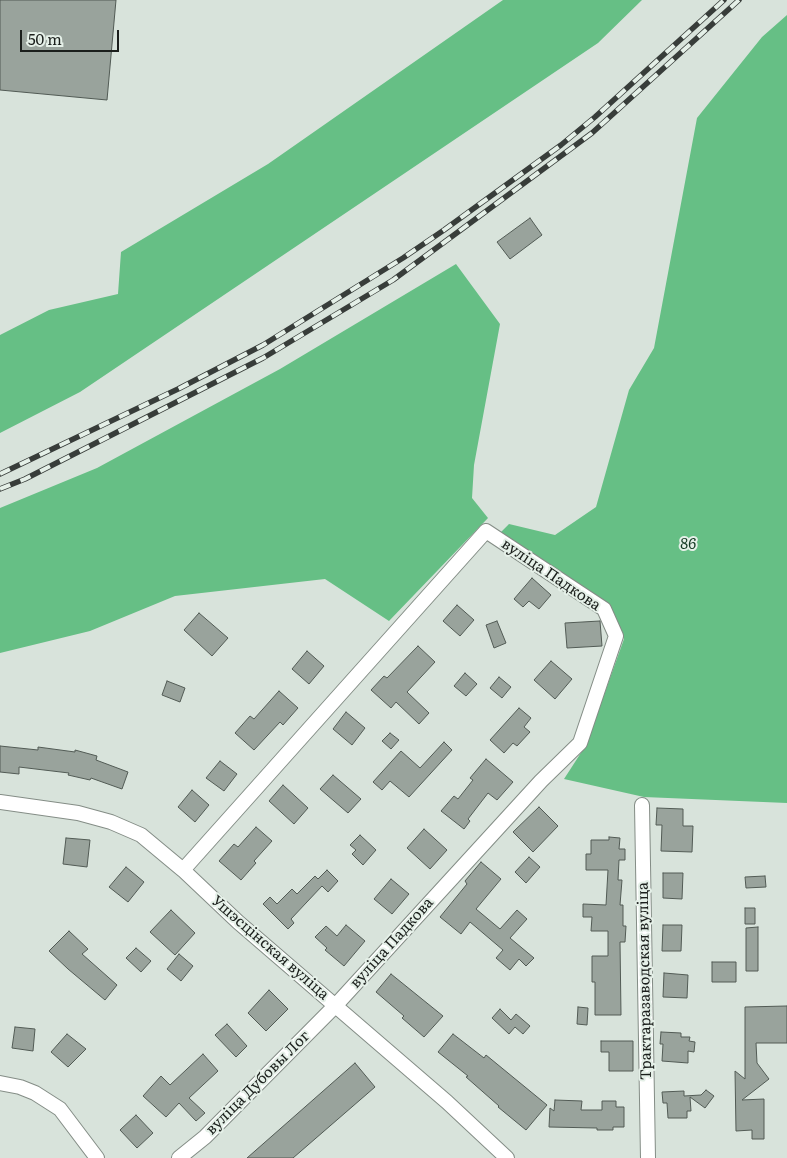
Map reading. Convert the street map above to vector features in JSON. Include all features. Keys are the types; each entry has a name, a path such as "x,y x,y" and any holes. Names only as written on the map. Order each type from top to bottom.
{"street":[{"name":"вуліца Падкова","path":"183,870 486,531 604,609 616,636 580,743 541,780 336,1005"},
{"name":"Ушэсцінская вуліца","path":"0,802 78,813 111,822 140,836 183,870 238,922 336,1005 507,1158"},
{"name":"Трактаразаводская вуліца","path":"642,805 648,1158"},
{"name":"вуліца Дубовы Лог","path":"178,1158 205,1137 336,1005"},
{"path":"0,1083 20,1087 35,1093 60,1109 97,1158"}],"green space":[{"path":"503,0 642,0 598,43 80,392 0,433 0,335 49,310 118,294 121,252 268,164"},
{"name":"86","path":"787,15 787,803 644,797 564,779 586,745 624,639 610,606 499,534 509,524 555,535 596,507 629,390 654,348 697,118 762,37"},
{"path":"456,264 500,324 474,465 472,498 488,518 389,621 325,579 175,596 90,631 0,653 0,508 97,468 280,369"}],"building":[{"path":"0,0 116,0 107,100 0,90"},
{"path":"530,218 542,235 510,259 497,242"},
{"path":"532,578 551,595 539,609 529,601 523,607 514,599"},
{"path":"457,605 474,620 460,636 443,621"},
{"path":"199,613 228,638 212,656 184,630"},
{"path":"497,621 506,643 494,648 486,625"},
{"path":"600,621 602,646 567,648 565,623"},
{"path":"418,646 435,662 407,692 429,713 419,724 396,702 391,708 371,690 384,676 387,678"},
{"path":"307,651 324,666 309,684 292,669"},
{"path":"551,661 572,679 555,699 534,680"},
{"path":"465,673 477,684 466,696 454,686"},
{"path":"499,677 511,687 502,698 490,688"},
{"path":"167,681 185,688 180,702 162,695"},
{"path":"279,691 298,708 283,725 280,722 254,750 235,733 250,716 254,719"},
{"path":"519,708 531,718 524,727 530,732 517,746 513,743 504,753 490,740"},
{"path":"346,712 365,728 352,745 333,729"},
{"path":"390,733 399,740 391,749 382,741"},
{"path":"444,742 452,750 409,797 390,781 382,790 373,782 401,751 420,768"},
{"path":"0,746 38,750 38,747 75,752 75,750 97,756 96,760 128,772 122,789 91,778 90,780 68,775 69,773 19,767 19,774 0,772"},
{"path":"486,759 513,782 497,800 488,793 468,819 470,821 464,829 441,811 454,796 458,799 473,780 470,778"},
{"path":"220,761 237,774 224,791 206,778"},
{"path":"333,775 361,799 348,813 320,789"},
{"path":"283,785 308,808 294,824 269,801"},
{"path":"192,790 209,805 195,822 178,807"},
{"path":"539,807 558,826 533,852 513,832"},
{"path":"657,808 683,809 683,826 693,826 692,852 661,851 662,825 656,825"},
{"path":"256,827 272,841 254,861 256,863 241,880 219,861 234,844 238,847"},
{"path":"424,829 447,850 430,869 407,848"},
{"path":"360,835 376,850 363,865 352,854 356,850 350,845"},
{"path":"609,837 620,838 619,849 625,849 625,860 619,860 618,880 622,880 620,905 623,905 623,926 626,926 625,942 620,942 621,1015 595,1015 595,982 592,982 592,956 608,956 608,931 591,931 592,917 583,917 583,904 606,905 608,870 586,870 586,854 591,854 591,840 609,840"},
{"path":"66,838 90,840 87,867 63,864"},
{"path":"529,857 540,867 526,883 515,872"},
{"path":"481,862 501,879 476,909 500,929 517,910 527,919 510,938 534,958 526,966 519,959 510,970 496,958 503,950 470,922 461,934 440,917 467,884 465,881"},
{"path":"126,867 144,882 128,902 109,887"},
{"path":"327,870 338,881 328,892 322,886 291,919 294,923 288,929 263,904 270,897 277,904 292,889 297,894 315,876 318,879"},
{"path":"663,873 683,873 682,899 663,898"},
{"path":"765,876 766,887 746,888 745,877"},
{"path":"391,879 409,894 392,914 374,899"},
{"path":"745,908 755,908 755,924 745,924"},
{"path":"171,910 195,933 175,955 150,932"},
{"path":"346,925 365,941 344,966 325,950 327,948 315,937 326,926 337,936"},
{"path":"663,925 682,925 681,951 662,951"},
{"path":"758,927 758,971 746,971 746,928"},
{"path":"69,931 88,949 82,954 117,985 105,1000 49,951"},
{"path":"136,948 151,961 141,972 126,958"},
{"path":"179,954 193,966 181,981 167,969"},
{"path":"712,962 736,962 736,982 712,982"},
{"path":"664,973 688,975 687,998 663,997"},
{"path":"391,974 443,1016 424,1037 402,1018 404,1016 376,992"},
{"path":"269,990 288,1009 266,1031 248,1013"},
{"path":"787,1006 787,1043 756,1043 757,1063 769,1079 742,1100 764,1099 764,1139 752,1139 752,1130 736,1131 735,1071 745,1079 745,1007"},
{"path":"578,1007 588,1008 587,1025 577,1024"},
{"path":"500,1009 511,1020 516,1014 530,1026 523,1034 515,1027 509,1034 492,1018"},
{"path":"227,1024 247,1046 236,1057 215,1035"},
{"path":"15,1027 35,1029 33,1051 12,1048"},
{"path":"661,1032 681,1033 681,1037 690,1037 689,1041 695,1042 694,1052 688,1051 688,1063 662,1061 663,1044 660,1044"},
{"path":"67,1034 86,1049 68,1067 51,1052"},
{"path":"453,1034 484,1058 486,1055 547,1105 526,1130 498,1107 466,1077 468,1076 438,1052"},
{"path":"601,1041 633,1041 633,1071 609,1071 609,1052 601,1052"},
{"path":"203,1054 218,1071 189,1098 205,1113 196,1121 179,1103 166,1117 143,1096 161,1076 170,1085"},
{"path":"355,1063 375,1087 293,1158 247,1158"},
{"path":"706,1090 714,1096 705,1108 690,1097 691,1111 687,1111 687,1118 668,1118 667,1103 663,1103 662,1092 684,1091 684,1096 701,1095"},
{"path":"555,1100 582,1101 581,1110 602,1110 602,1101 616,1101 616,1107 624,1107 624,1127 613,1127 613,1130 597,1130 597,1128 549,1127 550,1108 554,1111"},
{"path":"136,1115 153,1133 137,1148 120,1130"}],"railway":[{"path":"0,474 178,389 263,345 403,258 561,145 595,117 724,0"},
{"path":"0,489 25,479 263,358 393,280 592,133 739,0"}]}
